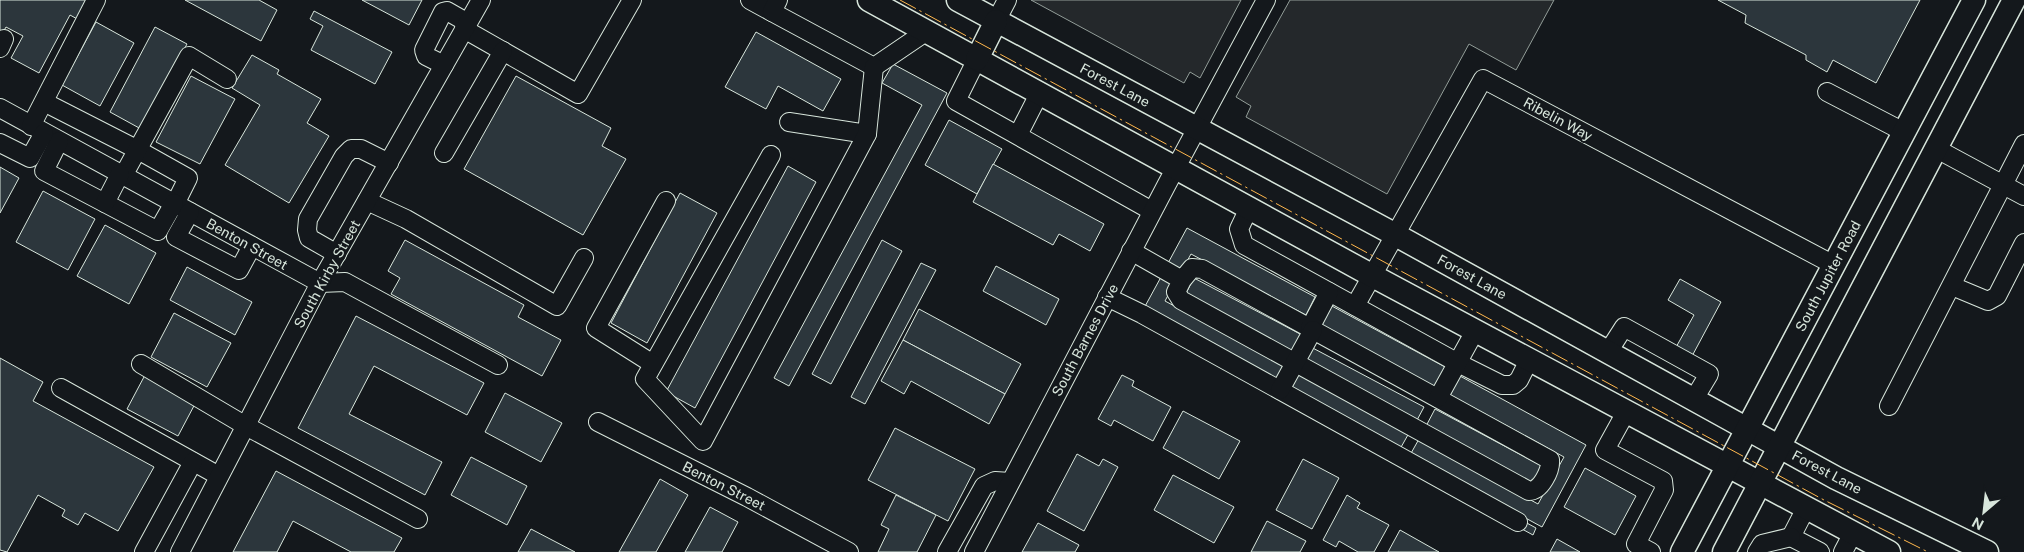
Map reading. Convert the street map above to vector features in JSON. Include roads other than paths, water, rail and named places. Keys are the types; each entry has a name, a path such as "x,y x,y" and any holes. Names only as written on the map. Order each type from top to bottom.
{"main road":[{"path":"869,0 1371,275 1806,508 1848,543 1881,550"},
{"name":"Forest Lane","path":"958,0 1197,130 1394,234 1836,478 1986,552"},
{"name":"South Jupiter Road","path":"1682,552 1974,0"},
{"path":"1724,552 2014,0"},
{"path":"977,59 996,21"},
{"path":"1904,132 1935,148"}],"street":[{"path":"96,0 44,102 46,167 44,171 158,231 179,207"},
{"name":"South Kirby Street","path":"180,552 320,283 481,0"},
{"path":"444,65 426,56 424,50 443,12 448,11 466,26 503,51 578,94 632,0"},
{"path":"750,0 775,6 874,67"},
{"path":"996,21 1007,0"},
{"name":"South Barnes Drive","path":"974,552 1152,211 1266,0"},
{"path":"770,155 645,379 703,441 867,134 874,67 927,31"},
{"path":"444,153 503,51"},
{"path":"105,203 138,150 189,56 227,79"},
{"path":"977,59 956,101 1152,211"},
{"name":"Ribelin Way","path":"1355,306 1483,79 1834,265"},
{"path":"1018,135 1040,92"},
{"path":"1827,92 1904,132"},
{"path":"44,102 188,178 179,207 176,237 239,270 252,246"},
{"name":"Benton Street","path":"0,108 320,283"},
{"path":"789,122 867,134"},
{"path":"30,158 45,133"},
{"path":"0,143 46,167"},
{"path":"1888,406 1952,286 2002,184 2024,144"},
{"path":"1935,148 2024,196"},
{"path":"337,254 309,238 306,230 313,212 344,156 351,149 361,149 389,163"},
{"path":"367,201 406,219 557,306 584,258"},
{"path":"653,364 596,328 666,201"},
{"path":"1249,208 1239,229 1241,241 1244,245 1458,363 1502,385 1513,385 1519,380 1529,360"},
{"path":"1952,286 1988,302 1997,296 2024,242"},
{"path":"1131,251 1182,280"},
{"path":"1192,268 1202,269 1311,329 1550,460 1550,465 1537,489 1529,491 1525,489 1181,300 1176,292 1182,280 1192,268"},
{"path":"320,283 345,282 498,365"},
{"path":"1280,390 1329,292"},
{"path":"1107,297 1518,522"},
{"path":"1608,352 1624,326 1709,374 1694,400"},
{"path":"1438,398 1475,331"},
{"path":"141,364 246,426 418,519"},
{"path":"61,388 219,476"},
{"path":"1626,412 1605,450 1663,480 1664,490 1636,544 1651,552"},
{"name":"Benton Street","path":"598,422 747,497 849,552"},
{"path":"144,552 193,462"},
{"path":"947,552 984,486 995,480 1010,482"},
{"path":"1791,537 1806,508"},
{"path":"1757,552 1762,544 1791,537 1820,552"}]}
